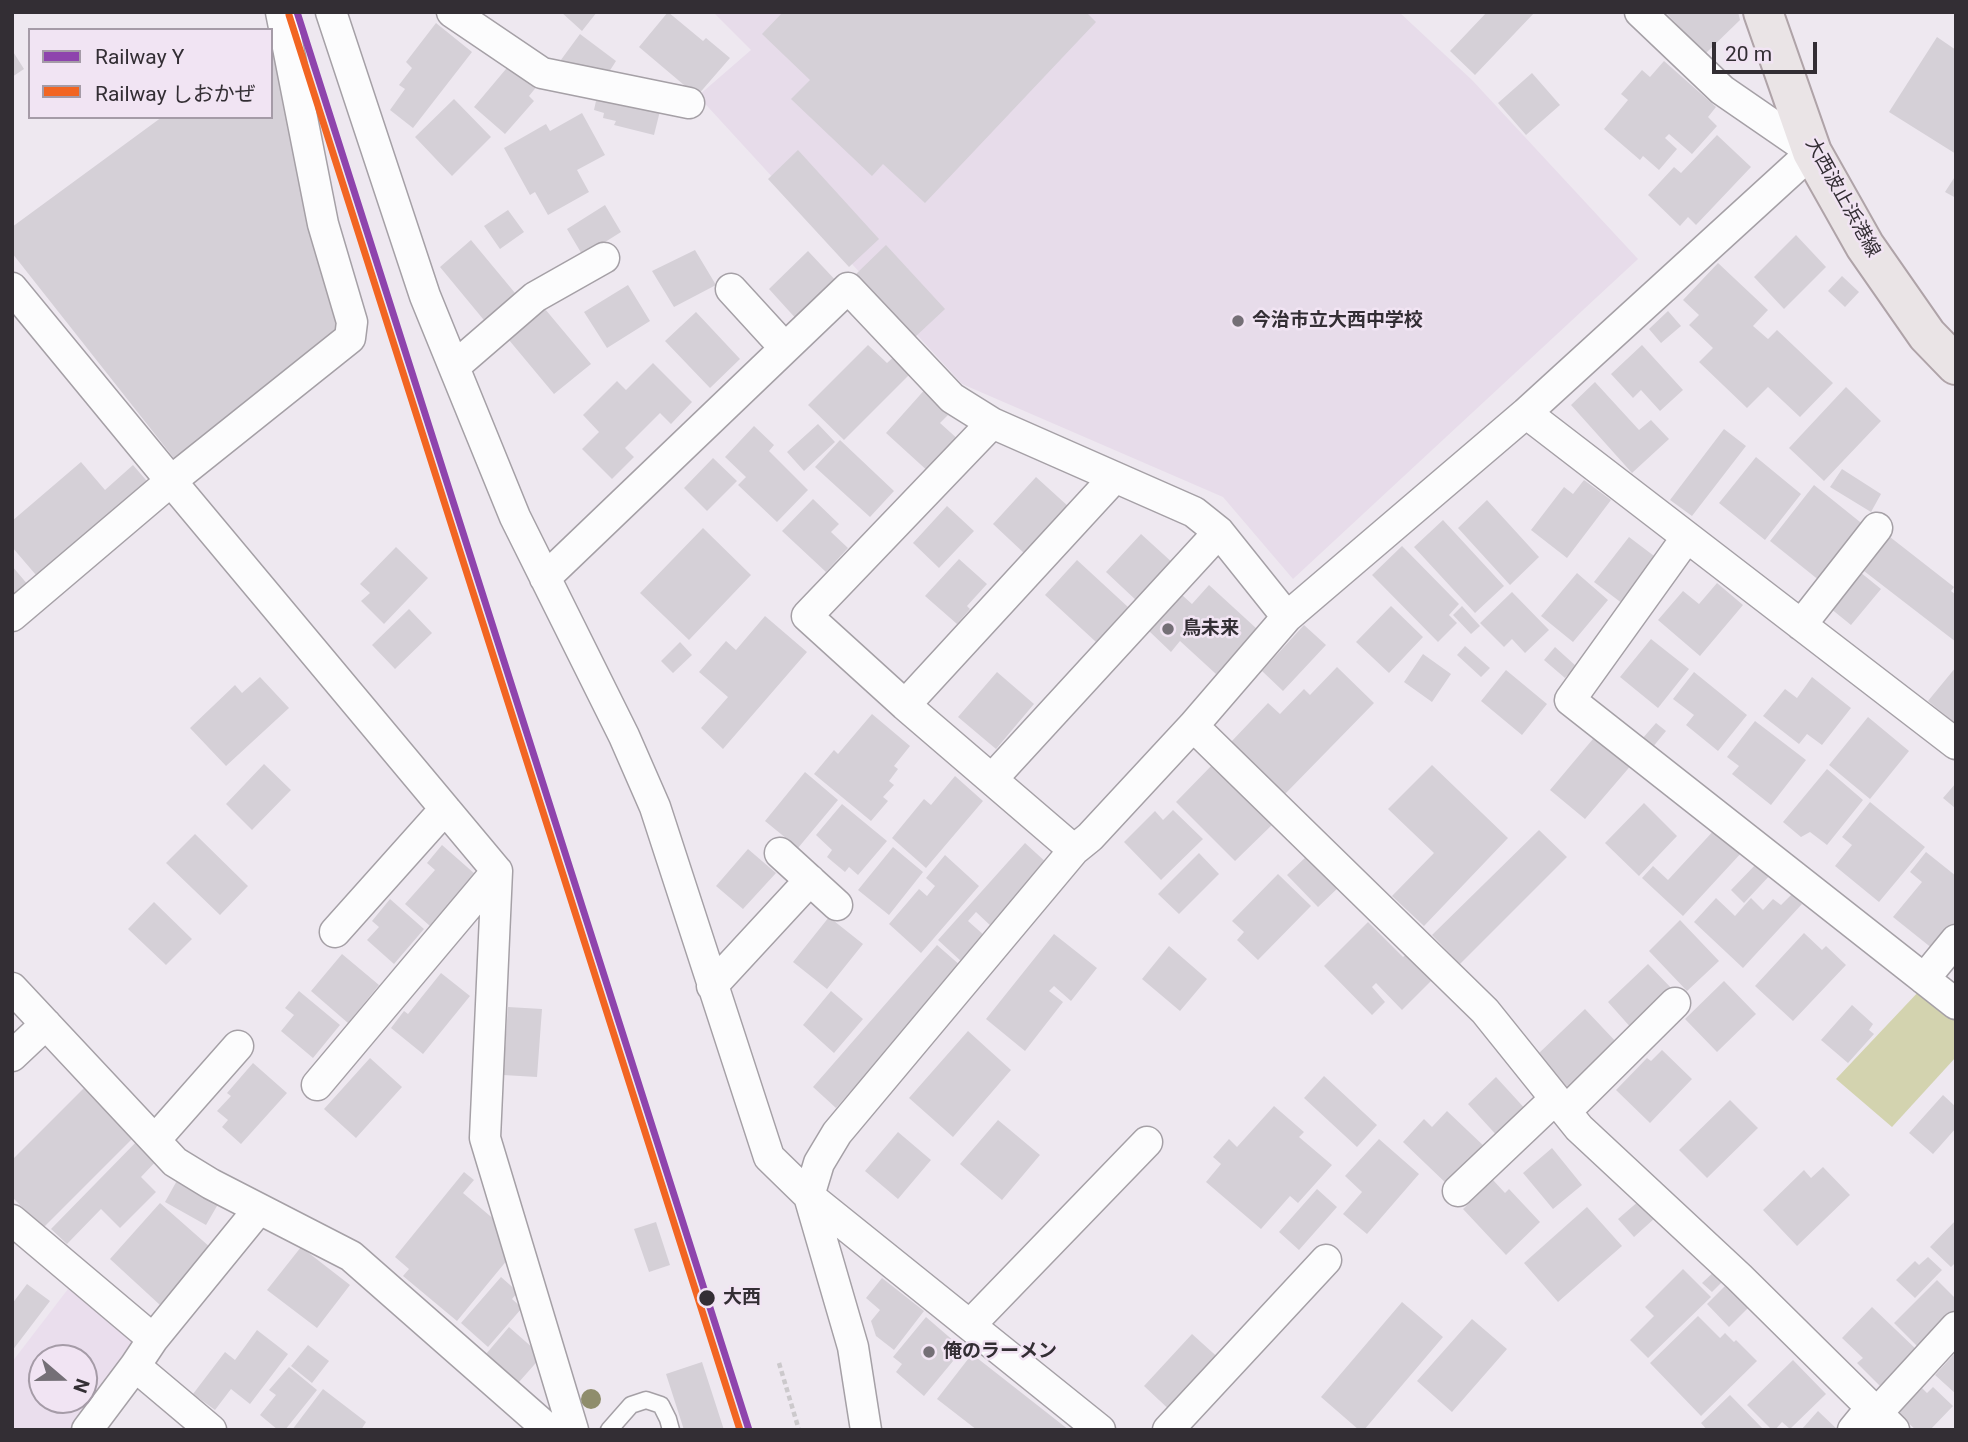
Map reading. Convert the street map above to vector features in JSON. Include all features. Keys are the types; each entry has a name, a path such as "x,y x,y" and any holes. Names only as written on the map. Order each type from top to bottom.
{"main road":[{"name":"大西波止浜港線","path":"1763,12 1812,152 1865,246 1927,335 1956,365"}],"street":[{"path":"12,616 171,481 350,338 352,322 323,224 281,12"},
{"path":"331,12 425,296 515,517 624,736 655,807 769,1157 809,1196 1100,1430"},
{"path":"452,12 542,73 689,103"},
{"path":"866,1430 853,1348 809,1196 819,1163 837,1133 1074,850 1193,726 1287,617 1526,413 1812,152 1722,90 1640,12"},
{"path":"454,367 536,297 604,258"},
{"path":"12,288 497,871 485,1138 573,1430"},
{"path":"545,578 848,288 951,398 992,423 1194,512 1219,532 1287,617"},
{"path":"731,289 785,348"},
{"path":"1526,413 1956,744"},
{"path":"992,423 807,616 905,705 1074,850"},
{"path":"905,705 1114,478"},
{"path":"1801,625 1877,528"},
{"path":"992,779 1219,532"},
{"path":"1687,537 1570,700 1956,1004"},
{"path":"1193,726 1485,1011 1579,1128 1739,1277 1874,1420 1956,1327"},
{"path":"335,932 445,809"},
{"path":"780,853 837,905"},
{"path":"317,1085 497,871"},
{"path":"712,986 810,880"},
{"path":"1924,979 1956,940"},
{"path":"12,988 175,1162 211,1184 351,1256 549,1430"},
{"path":"1458,1191 1675,1003"},
{"path":"12,1056 46,1024"},
{"path":"155,1140 238,1046"},
{"path":"970,1325 1147,1142"},
{"path":"87,1430 153,1339 259,1209"},
{"path":"12,1220 153,1339"},
{"path":"1168,1430 1326,1260"},
{"path":"135,1366 211,1430"}],"lane":[{"path":"608,1430 631,1405 646,1400 660,1405 671,1430"}],"path":[{"path":"779,1363 799,1430"}],"shaded area":[{"name":"今治市立大西中学校","path":"713,12 1399,12 1472,80 1638,259 1293,579 1223,497 962,384 698,96 751,50"},
{"path":"68,1289 138,1344 98,1395 98,1344 28,1344 28,1414 83,1414 71,1430 12,1430 12,1362"}],"green space":[{"path":"1921,989 1956,1018 1956,1057 1892,1127 1836,1079"}],"building":[{"path":"561,12 597,12 582,31"},
{"path":"668,12 703,41 706,38 730,58 697,96 639,47"},
{"path":"783,12 1086,12 1096,22 925,203 883,164 872,176 791,99 810,80 762,34"},
{"path":"1487,12 1535,12 1475,75 1450,51"},
{"path":"1665,12 1738,12 1740,20 1705,54"},
{"path":"436,23 472,52 413,128 390,110 405,89 399,85 412,68 406,62"},
{"path":"580,34 616,61 602,83 555,68"},
{"path":"1937,37 1956,50 1956,154 1889,112"},
{"path":"273,49 342,338 184,471 12,253 12,227 159,119 273,119"},
{"path":"12,50 24,69 12,77"},
{"path":"1664,61 1716,107 1708,117 1717,126 1692,154 1669,134 1665,138 1677,149 1659,170 1643,156 1640,160 1604,129 1628,100 1621,94 1642,70 1650,77"},
{"path":"511,63 538,85 529,96 534,101 505,134 474,107"},
{"path":"1532,73 1560,105 1526,135 1498,103"},
{"path":"598,92 661,107 654,135 614,125 616,121 603,118 604,113 594,110"},
{"path":"454,99 491,137 452,176 415,137"},
{"path":"582,113 605,155 577,170 589,192 548,215 535,192 530,195 504,148 546,124 550,131"},
{"path":"1717,135 1751,167 1696,225 1688,217 1680,226 1648,195 1674,167 1681,173"},
{"path":"798,150 879,239 849,267 768,179"},
{"path":"1956,175 1956,198 1945,192"},
{"path":"605,205 621,232 583,256 567,229"},
{"path":"508,210 524,232 500,249 484,226"},
{"path":"1796,235 1826,267 1784,309 1754,277"},
{"path":"471,240 520,299 488,325 440,267"},
{"path":"886,245 945,309 915,337 856,274"},
{"path":"695,250 716,285 674,307 652,271"},
{"path":"808,251 839,284 799,322 769,289"},
{"path":"1718,263 1768,310 1753,326 1768,339 1777,330 1833,383 1800,417 1768,387 1747,408 1699,362 1713,348 1689,325 1699,315 1683,300"},
{"path":"1842,276 1859,292 1845,307 1828,291"},
{"path":"628,285 650,321 607,348 584,312"},
{"path":"545,309 591,364 554,394 509,340"},
{"path":"1668,311 1681,326 1661,343 1649,329"},
{"path":"696,312 740,359 710,388 665,341"},
{"path":"868,345 887,363 896,355 913,371 844,440 808,405"},
{"path":"1642,345 1683,390 1660,411 1641,390 1633,398 1611,374"},
{"path":"653,363 692,402 671,424 660,413 625,448 634,457 612,479 582,449 599,432 583,415 617,381 626,390"},
{"path":"1595,382 1639,430 1651,420 1669,439 1632,473 1571,405"},
{"path":"928,386 942,399 937,405 948,415 940,423 960,441 931,474 886,433"},
{"path":"1846,387 1881,421 1824,481 1789,448"},
{"path":"818,424 835,442 804,471 787,452"},
{"path":"754,426 774,445 769,451 808,490 777,522 738,485 746,477 725,457"},
{"path":"1724,429 1746,446 1692,516 1670,500"},
{"path":"840,440 894,491 870,517 815,467"},
{"path":"1756,457 1801,494 1765,540 1719,503"},
{"path":"713,458 737,481 707,511 684,488"},
{"path":"81,462 105,490 133,465 152,487 42,582 12,547 12,521"},
{"path":"1842,469 1881,494 1871,512 1830,487"},
{"path":"1036,477 1069,507 1025,554 993,524"},
{"path":"1584,480 1611,500 1567,558 1531,530 1564,487 1573,494"},
{"path":"1814,485 1865,526 1820,581 1770,541"},
{"path":"813,499 839,524 831,532 848,548 826,572 782,531"},
{"path":"1487,500 1539,557 1510,585 1458,528"},
{"path":"947,506 974,531 939,568 913,543"},
{"path":"1443,520 1504,586 1475,613 1414,547"},
{"path":"703,528 751,575 689,640 640,593"},
{"path":"1141,534 1174,564 1138,602 1106,572"},
{"path":"1629,537 1662,562 1627,607 1594,582"},
{"path":"1890,537 1954,587 1951,591 1956,595 1956,642 1864,571"},
{"path":"1402,546 1459,604 1449,615 1457,623 1438,642 1372,575"},
{"path":"396,547 428,578 384,624 361,601 370,593 360,584"},
{"path":"959,559 987,584 967,606 970,609 957,624 925,596"},
{"path":"1077,560 1128,607 1096,642 1045,595"},
{"path":"12,566 29,586 12,600"},
{"path":"1860,572 1881,589 1851,625 1830,608"},
{"path":"1577,573 1608,600 1573,642 1541,616"},
{"path":"1717,583 1743,605 1700,656 1658,620 1683,591 1699,604"},
{"path":"1209,585 1257,629 1216,674 1180,641 1171,652 1149,631 1182,595 1192,604"},
{"path":"1512,592 1549,630 1525,653 1512,639 1504,647 1480,623"},
{"path":"1391,606 1423,637 1389,673 1356,642"},
{"path":"1462,606 1480,626 1471,634 1453,615"},
{"path":"409,609 432,633 395,669 372,645"},
{"path":"765,616 807,652 723,749 701,728 728,697 699,672 726,641 736,650"},
{"path":"1304,625 1326,645 1283,691 1262,671"},
{"path":"1651,639 1689,669 1658,708 1620,677"},
{"path":"680,642 692,655 673,673 661,661"},
{"path":"1465,646 1490,668 1481,677 1457,655"},
{"path":"1555,647 1576,666 1565,678 1544,660"},
{"path":"1423,654 1451,674 1432,702 1404,682"},
{"path":"1337,667 1374,703 1285,794 1231,742 1268,703 1280,714 1304,689 1310,695"},
{"path":"1956,667 1956,724 1928,701"},
{"path":"1506,670 1547,704 1522,735 1481,701"},
{"path":"997,672 1034,704 996,749 958,717"},
{"path":"1694,672 1747,715 1718,751 1686,725 1694,715 1673,699"},
{"path":"260,677 289,708 226,766 190,728 235,685 242,693"},
{"path":"1812,677 1851,708 1822,745 1807,734 1799,744 1763,716 1785,689 1797,698"},
{"path":"872,714 910,746 894,766 898,769 889,781 894,785 883,797 888,801 871,821 814,774 834,750 838,754"},
{"path":"1868,717 1909,751 1870,799 1829,765"},
{"path":"1755,721 1806,760 1771,805 1732,774 1739,766 1727,757"},
{"path":"1656,723 1666,731 1652,748 1642,739"},
{"path":"1598,733 1633,763 1585,819 1550,790"},
{"path":"1215,762 1275,822 1235,861 1176,802"},
{"path":"264,764 291,790 252,830 226,804"},
{"path":"1432,765 1508,838 1424,926 1392,896 1434,853 1388,809"},
{"path":"1827,769 1863,800 1827,845 1810,832 1801,837 1783,822"},
{"path":"805,772 838,800 798,848 765,821"},
{"path":"955,776 983,801 926,868 892,838 924,799 931,805"},
{"path":"1956,783 1956,807 1955,808 1943,798"},
{"path":"1870,802 1925,847 1879,902 1835,866 1852,845 1842,837"},
{"path":"1644,803 1677,836 1639,876 1605,843"},
{"path":"842,804 887,841 858,875 849,867 845,872 827,857 832,850 816,835"},
{"path":"1173,810 1203,839 1161,880 1124,842 1155,811 1163,820"},
{"path":"1717,827 1743,851 1683,916 1642,878 1653,866 1668,880"},
{"path":"1539,830 1567,857 1460,964 1432,935"},
{"path":"195,834 248,886 220,915 166,863"},
{"path":"1025,843 1048,864 992,927 976,912 968,921 985,936 962,962 938,940"},
{"path":"442,845 475,874 430,926 405,904 435,870 427,863"},
{"path":"893,847 923,872 889,915 858,890"},
{"path":"748,849 776,873 743,909 716,886"},
{"path":"1926,852 1956,876 1956,921 1933,949 1893,917 1922,882 1910,872"},
{"path":"1199,853 1219,874 1179,914 1158,894"},
{"path":"1309,854 1340,886 1318,907 1287,875"},
{"path":"945,855 979,886 921,953 889,924 919,889 927,896 935,886 926,878"},
{"path":"1759,861 1772,873 1744,903 1731,890"},
{"path":"1278,874 1311,906 1258,960 1237,940 1244,932 1232,921"},
{"path":"1792,894 1802,904 1743,968 1694,922 1716,898 1735,916 1751,898 1763,910 1773,899 1781,905"},
{"path":"390,899 424,929 394,964 367,940 379,927 372,921"},
{"path":"154,902 192,939 166,965 128,929"},
{"path":"829,917 863,944 827,989 793,962"},
{"path":"1680,920 1719,961 1687,991 1649,951"},
{"path":"1368,922 1403,957 1408,953 1433,979 1402,1010 1376,983 1372,987 1385,1002 1372,1015 1324,966"},
{"path":"1804,933 1822,950 1826,946 1846,965 1793,1021 1755,986"},
{"path":"1054,934 1097,968 1071,1001 1054,986 1049,991 1063,1002 1025,1051 986,1019"},
{"path":"937,945 961,966 836,1108 813,1087"},
{"path":"1169,946 1207,979 1180,1011 1142,979"},
{"path":"342,954 379,985 348,1023 311,991"},
{"path":"1648,964 1674,991 1633,1030 1608,1002"},
{"path":"441,973 470,996 423,1054 391,1028 404,1011 408,1014"},
{"path":"1724,981 1756,1014 1717,1052 1685,1019"},
{"path":"299,991 340,1025 313,1058 281,1031 294,1015 285,1008"},
{"path":"831,991 863,1019 834,1053 803,1025"},
{"path":"1852,1005 1873,1024 1869,1030 1874,1034 1848,1063 1821,1040"},
{"path":"508,1007 542,1009 537,1077 503,1075"},
{"path":"1585,1009 1619,1045 1571,1091 1537,1055"},
{"path":"968,1031 1011,1070 953,1137 909,1098"},
{"path":"1662,1050 1692,1079 1650,1123 1616,1090 1647,1058 1651,1061"},
{"path":"370,1058 402,1087 356,1138 324,1109"},
{"path":"253,1063 287,1093 241,1144 222,1127 228,1120 217,1111 231,1096 227,1093"},
{"path":"1324,1076 1377,1125 1357,1147 1304,1098"},
{"path":"1496,1077 1528,1112 1500,1139 1468,1104"},
{"path":"88,1084 138,1133 43,1228 12,1197 12,1160"},
{"path":"1943,1095 1956,1107 1956,1128 1933,1154 1909,1133"},
{"path":"1730,1100 1758,1128 1707,1178 1679,1150"},
{"path":"1274,1106 1304,1132 1299,1137 1332,1165 1298,1203 1290,1196 1261,1229 1206,1182 1221,1164 1213,1157 1229,1139 1237,1147"},
{"path":"1447,1111 1487,1149 1450,1187 1403,1142 1424,1119 1432,1127"},
{"path":"998,1120 1040,1155 1002,1200 960,1164"},
{"path":"898,1132 931,1160 898,1199 865,1171"},
{"path":"141,1137 161,1156 141,1177 156,1192 120,1228 101,1209 67,1244 51,1229"},
{"path":"1379,1139 1419,1174 1367,1234 1343,1214 1362,1192 1345,1176"},
{"path":"1552,1148 1582,1185 1553,1209 1523,1173"},
{"path":"1823,1167 1850,1195 1797,1246 1763,1210 1804,1170 1811,1178"},
{"path":"464,1172 474,1180 463,1193 496,1221 508,1259 457,1321 403,1276 409,1269 395,1257"},
{"path":"179,1177 221,1199 206,1225 165,1202"},
{"path":"1493,1180 1505,1193 1509,1189 1540,1222 1506,1255 1463,1209"},
{"path":"1317,1189 1337,1207 1299,1250 1279,1232"},
{"path":"1640,1200 1655,1218 1634,1237 1618,1219"},
{"path":"160,1203 211,1248 160,1305 110,1259"},
{"path":"1587,1207 1622,1246 1558,1302 1524,1263"},
{"path":"1956,1220 1956,1262 1951,1267 1930,1247"},
{"path":"656,1222 670,1265 649,1272 634,1229"},
{"path":"301,1247 350,1285 317,1328 267,1290"},
{"path":"1928,1257 1942,1270 1915,1298 1896,1280 1915,1261 1919,1265"},
{"path":"1719,1267 1728,1276 1712,1292 1702,1283"},
{"path":"1683,1269 1711,1297 1648,1358 1630,1340 1654,1316 1645,1307"},
{"path":"501,1277 518,1292 512,1299 522,1308 488,1347 461,1323"},
{"path":"882,1278 924,1311 894,1350 876,1336 871,1321 880,1310 866,1298"},
{"path":"1937,1280 1956,1299 1956,1313 1920,1349 1894,1323"},
{"path":"1730,1281 1752,1304 1729,1327 1707,1304"},
{"path":"27,1284 50,1301 12,1351 12,1304"},
{"path":"1402,1302 1443,1337 1364,1430 1359,1430 1321,1397"},
{"path":"1872,1307 1918,1351 1882,1388 1857,1363 1863,1358 1842,1338"},
{"path":"1698,1316 1720,1338 1725,1333 1757,1361 1701,1416 1650,1363"},
{"path":"926,1317 963,1349 924,1396 896,1372 902,1364 893,1357"},
{"path":"1472,1319 1507,1349 1452,1412 1417,1381"},
{"path":"509,1327 542,1356 519,1382 486,1354"},
{"path":"257,1330 288,1354 250,1404 231,1389 215,1410 193,1394 225,1352 235,1360"},
{"path":"1192,1334 1223,1362 1175,1415 1144,1386"},
{"path":"308,1345 329,1361 312,1383 291,1366"},
{"path":"1956,1352 1956,1394 1935,1375"},
{"path":"972,1354 1069,1430 977,1430 937,1399"},
{"path":"1793,1360 1826,1394 1790,1429 1782,1422 1772,1430 1747,1405"},
{"path":"702,1362 724,1430 684,1430 666,1374"},
{"path":"289,1367 317,1390 285,1430 278,1430 260,1415 276,1395 269,1390"},
{"path":"1920,1386 1927,1393 1933,1387 1953,1406 1930,1430 1916,1430 1896,1412"},
{"path":"323,1389 366,1422 361,1430 292,1430"},
{"path":"1730,1395 1764,1430 1707,1430 1701,1423"},
{"path":"1818,1411 1838,1430 1801,1430"}],"rail line":[{"name":"Y","path":"297,12 749,1430"},
{"name":"しおかぜ","path":"289,15 740,1430"}],"place":[{"name":"今治市立大西中学校","path":"1238,321"},
{"name":"鳥未来","path":"1168,629"},
{"name":"大西","path":"707,1298"},
{"name":"俺のラーメン","path":"929,1352"}]}
